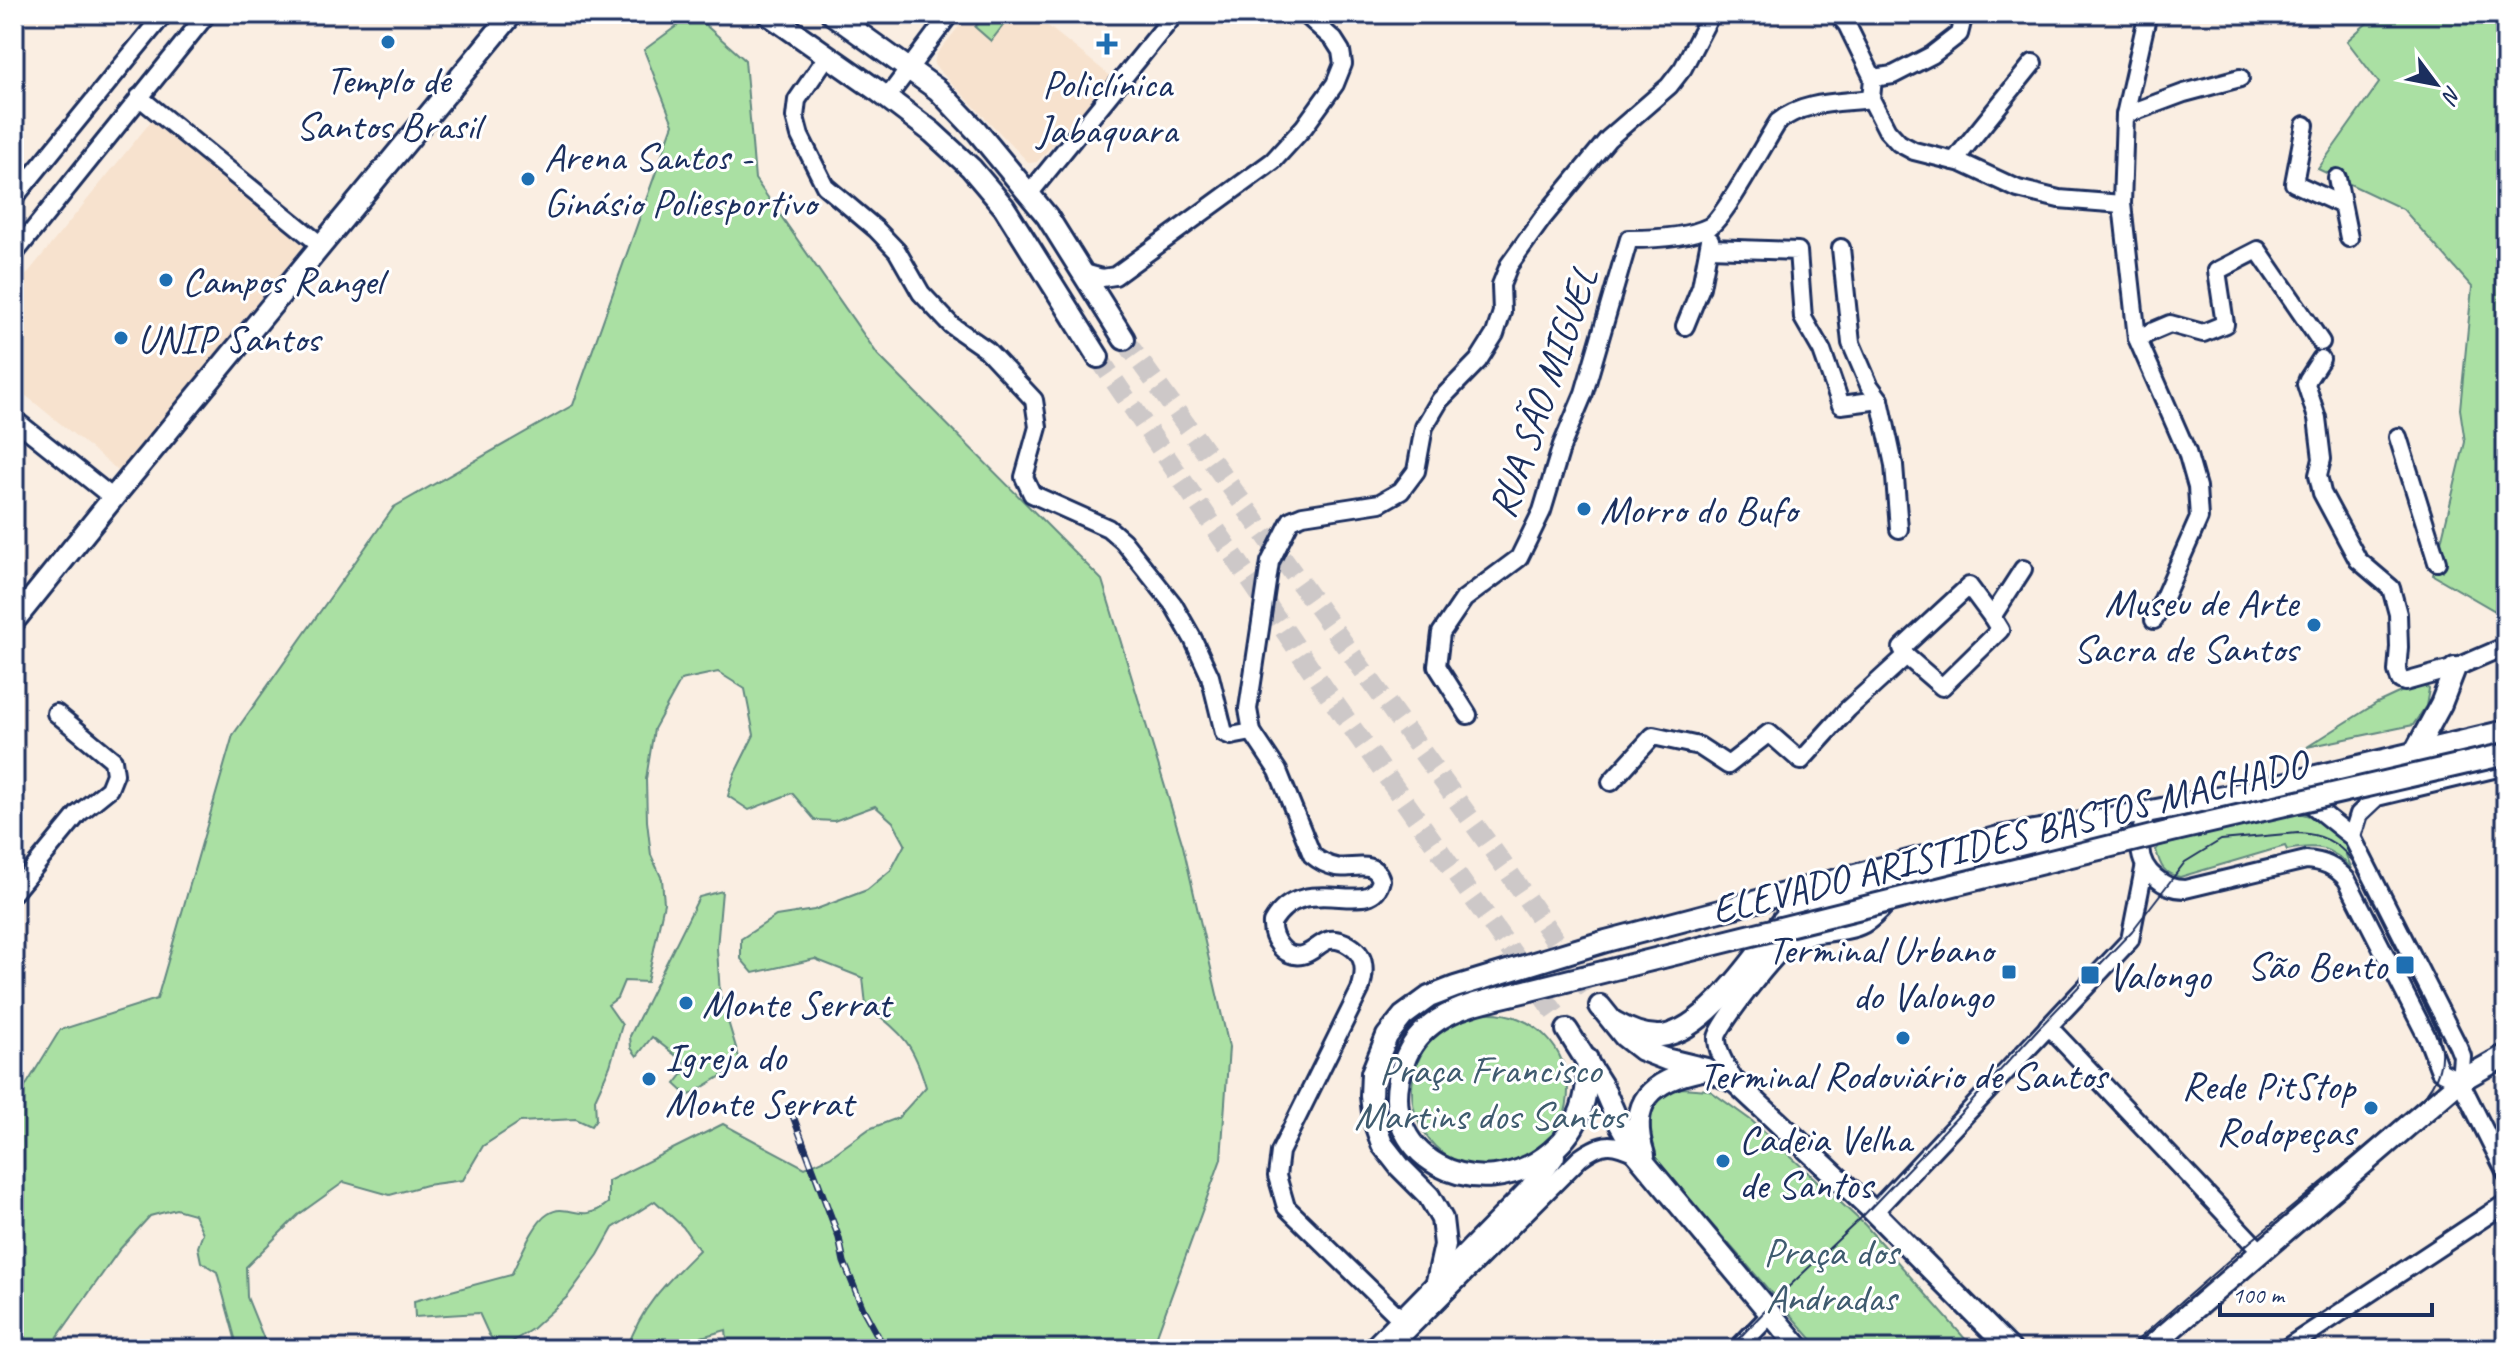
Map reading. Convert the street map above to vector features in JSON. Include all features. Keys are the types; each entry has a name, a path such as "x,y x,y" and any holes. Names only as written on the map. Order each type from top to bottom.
{"main road":[{"path":"14,621 512,14"},
{"path":"768,14 932,132 971,168 1004,207 1098,357"},
{"path":"832,14 938,90 966,119 1029,194 1084,273 1124,339"},
{"path":"2414,754 2441,704 2455,668"},
{"path":"1436,1286 1445,1245 1442,1219 1429,1196 1382,1144 1372,1108 1372,1073 1387,1036 1416,1005 1455,987 1606,941 1999,837 2143,813 2285,784 2506,731"},
{"name":"ELEVADO ARISTIDES BASTOS MACHADO","path":"1563,1142 1520,1172 1507,1176 1480,1178 1455,1173 1438,1165 1413,1143 1399,1115 1397,1086 1415,1041 1438,1020 1454,1012 1530,990 2157,835 2506,754"},
{"path":"1614,1022 1626,1029 1661,1036 1681,1029 1700,1017 1729,989 1782,921 1795,910 1837,896 2095,833 2143,813"},
{"path":"1600,1006 1624,1036 1648,1053 1706,1069 1736,1083 1874,1212 2010,1349"},
{"path":"1567,1030 1587,1059 1643,1160 1800,1349"},
{"path":"2159,1345 2261,1252 2460,1081 2506,1055"},
{"path":"1373,1349 1548,1167 1574,1126 1585,1101 1589,1076 1587,1059"},
{"path":"1643,1160 1639,1117 1645,1101 1663,1082 1706,1069"}],"street":[{"path":"14,198 164,14"},
{"path":"14,254 207,14"},
{"path":"887,98 950,14"},
{"path":"1029,194 1175,14"},
{"path":"1084,273 1102,278 1115,276 1273,161 1304,127 1335,84 1343,64 1341,51 1334,40 1305,14"},
{"path":"1402,1320 1286,1207 1277,1176 1277,1161 1360,990 1364,968 1356,950 1341,941 1326,941 1303,955 1287,952 1277,943 1272,923 1280,911 1293,902 1323,894 1365,898 1375,893 1381,880 1379,873 1371,867 1338,867 1312,855 1278,771 1252,732 1248,709 1270,562 1291,520 1303,515 1380,503 1401,491 1416,471 1424,427 1440,400 1478,361 1495,334 1502,312 1501,285 1509,265 1542,219 1608,139 1669,86 1683,68 1711,14"},
{"path":"1838,14 1847,25 1873,78 1871,99 1887,130 1899,143 1914,151 1954,161 2018,189 2059,199 2122,204"},
{"path":"1873,78 1893,75 1932,55 1959,34 1964,14"},
{"path":"2146,22 2125,115 2122,204 2137,338 2187,452 2197,487 2199,518 2154,620"},
{"path":"828,55 797,100 795,117 800,136 825,186 897,251 921,293 951,325 987,350 1034,400 1038,427 1024,477 1032,494 1108,528 1123,541 1173,604 1193,639 1210,676 1224,733 1231,736 1252,732"},
{"path":"1954,161 2033,63"},
{"path":"2125,115 2184,93 2240,78"},
{"path":"139,97 322,246"},
{"path":"1685,326 1701,287 1710,226 1724,212 1778,122 1790,112 1808,107 1871,99"},
{"path":"2305,125 2294,183 2342,205"},
{"path":"2337,178 2349,238"},
{"name":"RUA SÃO MIGUEL","path":"1468,715 1437,666 1441,633 1464,599 1519,558 1531,535 1542,511 1562,445 1584,393 1629,239 1662,239 1710,226"},
{"path":"1709,248 1798,251 1803,318 1822,351 1841,405 1880,400"},
{"path":"1841,248 1851,343 1869,385 1880,400 1894,465 1899,529"},
{"path":"2137,338 2170,324 2203,333 2225,324 2217,271 2258,250 2321,350 2306,384 2317,418 2322,459 2318,475 2322,493 2358,560 2391,588 2398,614 2397,671 2400,680 2405,682 2455,668 2506,646"},
{"path":"14,419 113,498"},
{"path":"2398,437 2437,562"},
{"path":"1992,617 2023,569"},
{"path":"1969,586 1992,617 2000,630 1942,687 1906,656 1902,648 1969,586"},
{"path":"1611,782 1653,736 1699,746 1728,765 1769,733 1801,761 1843,714 1906,656"},
{"path":"14,892 78,814 109,789 115,774 113,760 56,713"},
{"path":"2352,837 2359,814 2377,797 2506,766"},
{"path":"2285,784 2352,837 2458,1046 2462,1056 2460,1081 2506,1173"},
{"path":"1874,1212 2130,940 2144,869 2140,850 2143,813"},
{"path":"2144,869 2177,889 2306,860 2325,862 2347,880 2427,1037 2440,1071 2460,1081"},
{"path":"1736,1083 1717,1041 1720,1028 1785,946 1805,936 1863,925 1880,912 1907,879"},
{"path":"2048,1026 2261,1252"},
{"path":"1389,1349 1580,1158 1606,1145 1623,1147 1643,1160"},
{"path":"2285,1349 2506,1203"},
{"path":"1737,1349 1770,1315"}],"shaded area":[{"path":"969,14 1033,14 1113,78 1037,162 1029,163 934,65 936,55"},
{"name":"UNIP Santos","path":"157,114 310,238 120,472 14,386 14,290"}],"green space":[{"path":"693,14 745,60 755,179 878,355 1102,580 1183,846 1229,1047 1221,1159 1152,1349 728,1349 726,1330 698,1338 689,1349 627,1349 648,1307 699,1250 683,1227 655,1201 613,1228 598,1255 567,1297 532,1329 501,1349 489,1335 479,1313 415,1317 414,1301 511,1275 532,1233 548,1214 562,1210 590,1213 598,1210 608,1203 608,1181 723,1124 805,1168 830,1157 869,1129 898,1118 926,1087 911,1048 866,1005 863,978 815,959 753,973 741,959 741,939 776,916 814,910 867,890 891,870 905,844 893,822 875,806 834,821 815,820 792,793 749,810 728,796 734,775 754,735 745,689 718,672 681,680 654,729 646,779 647,821 651,855 662,879 664,903 647,982 624,981 617,998 608,1005 622,1025 610,1066 595,1099 596,1119 591,1126 576,1119 520,1122 483,1146 463,1180 426,1185 390,1195 344,1182 298,1215 246,1267 247,1297 268,1349 238,1349 217,1272 201,1262 198,1247 203,1233 194,1214 176,1209 150,1216 120,1249 49,1349 14,1349 14,1105 60,1030 157,999 233,735 394,507 573,405 673,124 644,50"},
{"path":"985,14 1012,14 991,41 975,27"},
{"path":"2377,14 2506,14 2506,606 2497,612 2433,575 2465,442 2460,409 2472,287 2403,209 2318,169 2379,83 2347,41"},
{"path":"2420,683 2429,689 2426,706 2413,725 2307,747 2377,703"},
{"path":"2294,813 2319,820 2333,831 2351,851 2346,855 2352,869 2337,855 2315,847 2287,850 2285,846 2180,877 2166,871 2159,860 2156,850 2159,846"},
{"path":"722,891 717,948 720,995 741,1064 688,1096 675,1084 689,1066 652,1037 637,1056 631,1048 630,1036 699,897"},
{"name":"Praça Francisco Martins dos Santos","path":"1490,1013 1520,1019 1545,1036 1562,1061 1568,1091 1562,1121 1545,1146 1520,1163 1490,1169 1460,1163 1435,1146 1418,1121 1412,1091 1418,1061 1435,1036 1460,1019"},
{"name":"Praça dos Andradas","path":"1681,1088 1709,1090 1752,1121 1865,1225 1974,1349 1820,1349 1655,1159 1644,1141 1651,1102"}],"tunnel":[{"path":"1124,339 1505,867 1600,1006"},
{"path":"1098,357 1328,694 1567,1030"}],"tram line":[{"path":"1729,1349 1780,1295 1862,1217 2132,931 2185,862 2221,840 2298,833 2322,837 2341,848 2352,860 2438,1032 2441,1061 2436,1078 2419,1102 2127,1349"}],"railway":[{"path":"790,1108 839,1238 844,1262 863,1309 885,1349"}],"place":[{"name":"Templo de Santos Brasil","path":"388,42"},
{"name":"Policlínica Jabaquara","path":"1107,44"},
{"name":"Arena Santos - Ginásio Poliesportivo","path":"528,179"},
{"name":"Campos Rangel","path":"166,280"},
{"name":"UNIP Santos","path":"121,338"},
{"name":"Morro do Bufo","path":"1584,509"},
{"name":"Museu de Arte Sacra de Santos","path":"2314,625"},
{"name":"São Bento","path":"2405,965"},
{"name":"Terminal Urbano do Valongo","path":"2009,972"},
{"name":"Valongo","path":"2090,975"},
{"name":"Monte Serrat","path":"686,1003"},
{"name":"Terminal Rodoviário de Santos","path":"1903,1038"},
{"name":"Igreja do Monte Serrat","path":"649,1079"},
{"name":"Rede PitStop Rodopeças","path":"2371,1108"},
{"name":"Cadeia Velha de Santos","path":"1723,1161"}]}
